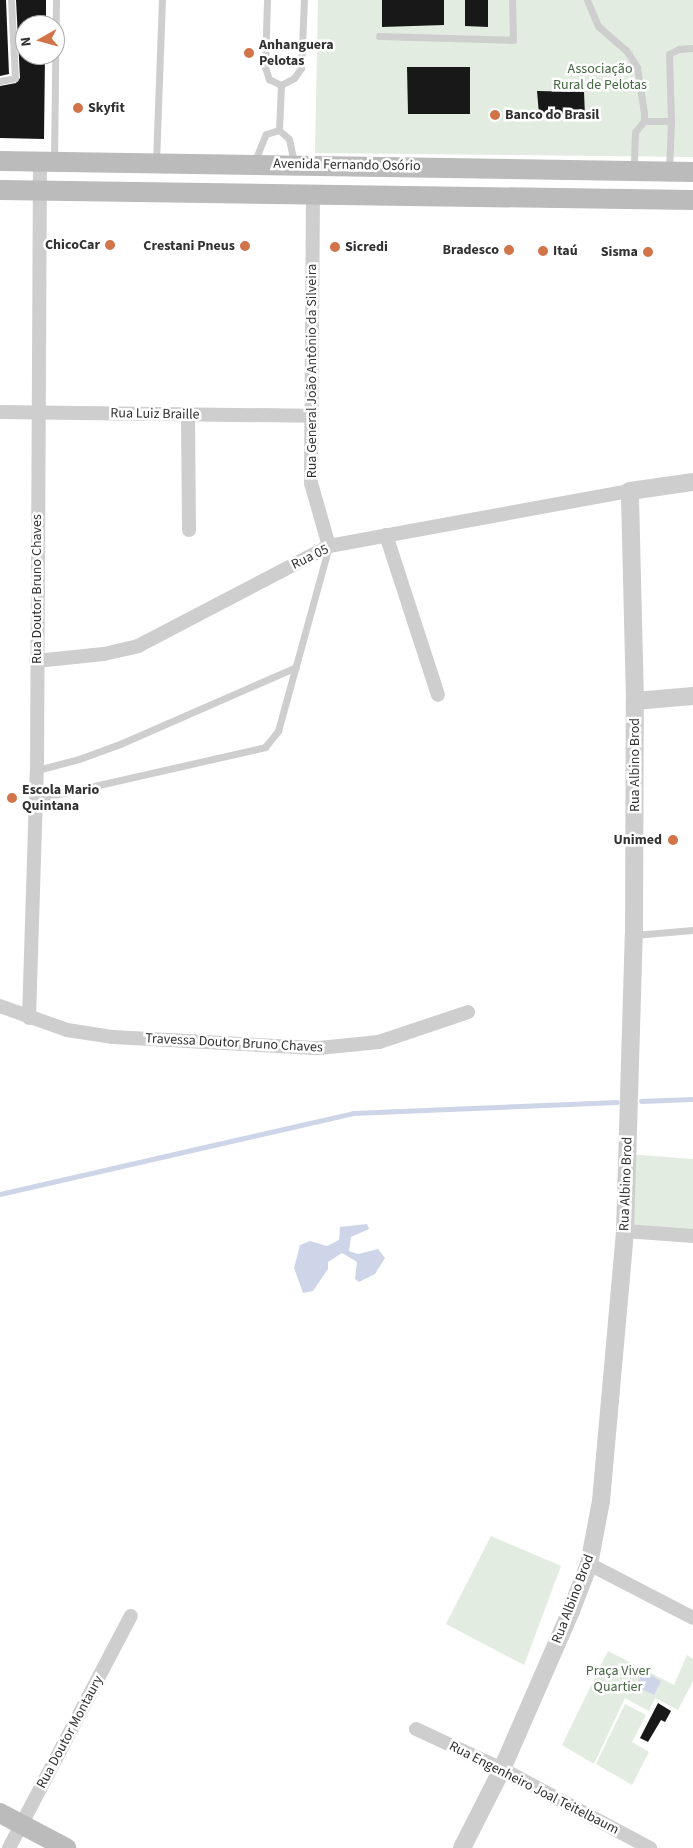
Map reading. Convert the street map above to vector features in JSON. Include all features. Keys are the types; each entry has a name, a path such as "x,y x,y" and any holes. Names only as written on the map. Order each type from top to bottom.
{"main road":[{"name":"Avenida Fernando Osório","path":"0,161 254,163 693,172"},
{"path":"0,190 693,200"},
{"path":"0,1813 66,1848"}],"street":[{"name":"Rua Doutor Bruno Chaves","path":"29,1018 37,770 36,661 41,192 47,161"},
{"name":"Rua General João Antônio da Silveira","path":"313,194 311,483 329,546"},
{"name":"Rua Luiz Braille","path":"0,412 310,416"},
{"path":"188,414 189,530"},
{"path":"630,491 693,482"},
{"name":"Rua 05","path":"36,661 104,654 138,646 329,546 630,491"},
{"name":"Rua Albino Brod","path":"462,1848 502,1768 588,1564 604,1474 625,1231 634,935 635,701 630,491"},
{"path":"386,535 438,695"},
{"path":"635,701 693,696"},
{"name":"Travessa Doutor Bruno Chaves","path":"0,1006 29,1018 67,1030 113,1037 319,1048 379,1042 468,1012"},
{"path":"625,1231 693,1236"},
{"path":"588,1564 693,1618"},
{"name":"Rua Doutor Montaury","path":"9,1848 131,1616"},
{"name":"Rua Engenheiro Joal Teitelbaum","path":"416,1729 502,1768 650,1848"}],"lane":[{"path":"0,81 15,78 11,0"},
{"path":"47,161 56,0"},
{"path":"156,162 162,0"},
{"path":"267,0 265,67 269,80 281,85"},
{"path":"281,85 294,78 300,68 304,0"},
{"path":"379,36 513,40 512,0"},
{"path":"587,0 598,26 626,50 636,67 644,121 635,132 634,172"},
{"path":"669,171 671,121 669,54 679,49 693,48"},
{"path":"279,130 281,85"},
{"path":"644,121 671,121"},
{"path":"254,163 266,134 279,130"},
{"path":"279,130 289,139 294,164"},
{"path":"36,799 266,747 278,731 329,546"},
{"path":"37,770 79,759 120,744 296,667"},
{"path":"634,935 693,930"}],"green space":[{"name":"Associação Rural de Pelotas","path":"318,0 693,0 693,157 315,153"},
{"path":"627,1154 693,1159 693,1236 625,1231"},
{"path":"491,1536 561,1566 524,1665 446,1624"},
{"name":"Praça Viver Quartier","path":"608,1651 674,1685 687,1655 693,1659 693,1681 678,1710 655,1698 649,1711 625,1698 594,1764 562,1745"},
{"path":"625,1704 646,1715 632,1742 649,1752 632,1785 596,1764"}],"water":[{"path":"367,1224 369,1229 351,1237 349,1251 358,1254 378,1249 385,1258 375,1274 359,1282 355,1279 357,1262 342,1253 328,1262 328,1269 313,1291 303,1293 294,1268 300,1245 310,1241 327,1246 339,1240 340,1227"},
{"path":"643,1671 661,1681 654,1695 636,1686"}],"building":[{"path":"0,0 6,0 9,74 0,76"},
{"path":"16,0 46,0 46,15 17,15"},
{"path":"382,0 444,0 444,25 382,27"},
{"path":"465,0 488,0 488,27 465,26"},
{"path":"19,65 45,65 44,139 0,138 0,86 16,83 20,78"},
{"path":"407,67 470,67 470,114 408,114"},
{"path":"537,91 584,92 585,116 539,114"},
{"path":"658,1703 671,1711 665,1722 661,1720 648,1742 640,1738"}],"waterway":[{"path":"641,1101 693,1099"},
{"path":"0,1194 353,1113 617,1102"}],"place":[{"name":"Anhanguera Pelotas","path":"249,53"},
{"name":"Skyfit","path":"78,108"},
{"name":"Banco do Brasil","path":"495,115"},
{"name":"ChicoCar","path":"110,245"},
{"name":"Crestani Pneus","path":"245,246"},
{"name":"Sicredi","path":"335,247"},
{"name":"Bradesco","path":"509,250"},
{"name":"Itaú","path":"543,251"},
{"name":"Sisma","path":"648,252"},
{"name":"Escola Mario Quintana","path":"12,798"},
{"name":"Unimed","path":"673,840"}]}
